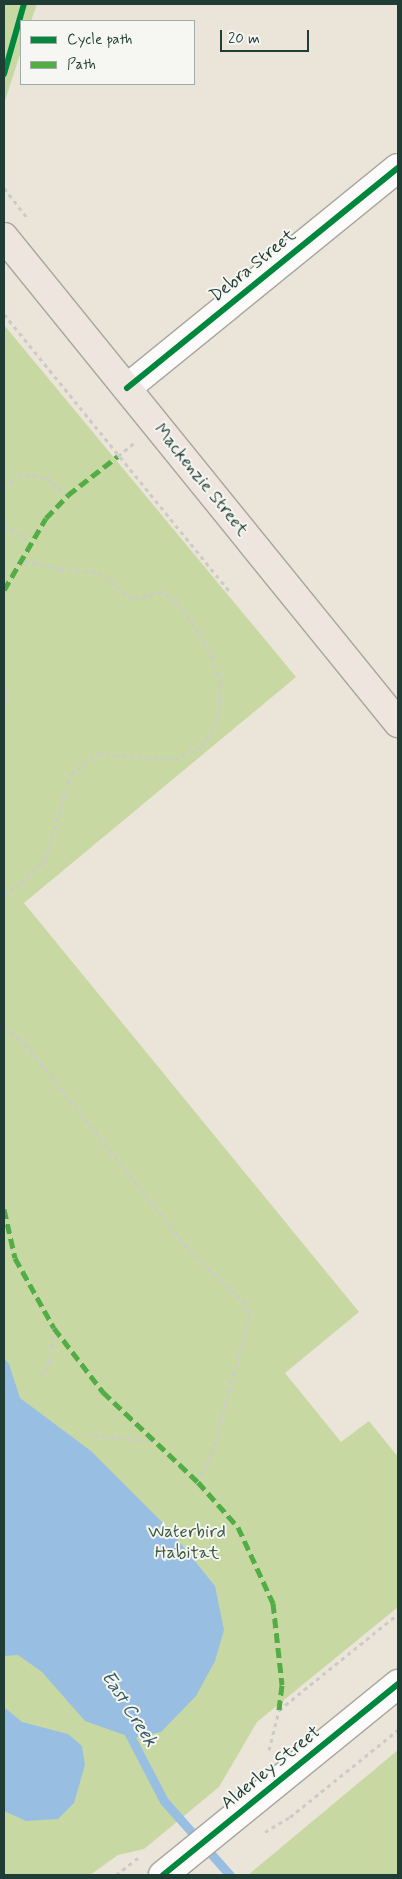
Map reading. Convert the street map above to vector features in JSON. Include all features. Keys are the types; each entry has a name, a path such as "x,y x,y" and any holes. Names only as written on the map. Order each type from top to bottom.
{"main road":[{"name":"Mackenzie Street","path":"4,237 398,723"}],"street":[{"name":"Debra Street","path":"127,388 395,177"},
{"name":"Alderley Street","path":"170,1869 398,1684"}],"path":[{"path":"4,314 229,591"},
{"path":"4,487 17,477 32,476 46,478 68,495"},
{"path":"4,524 31,543"},
{"path":"4,895 22,883 45,860 71,774 96,754 175,759 202,746 218,720 221,683 214,658 198,632 176,601 162,592 132,599 109,578 96,572 59,568 22,560"},
{"path":"4,686 8,693 4,707"},
{"path":"4,1027 25,1044 190,1251 242,1300 249,1318 213,1450 198,1482"},
{"path":"42,1376 49,1363 54,1328"},
{"path":"87,1434 137,1440 154,1439"},
{"path":"278,1710 398,1614"},
{"path":"262,1834 290,1817 398,1730"}],"green space":[{"path":"4,4 37,4 31,20 20,20 20,54 4,104"},
{"name":"Waterbird Habitat","path":"4,325 296,677 24,903 359,1312 285,1373 341,1442 369,1421 398,1457 398,1607 257,1722 219,1787 144,1849 118,1855 90,1875 4,1875"},
{"path":"398,1750 398,1875 248,1875"}],"water":[{"path":"4,1358 9,1364 20,1398 91,1451 168,1528 215,1586 224,1630 215,1661 196,1696 161,1732 133,1738 85,1721 42,1672 18,1655 4,1656"},
{"path":"4,1707 22,1722 68,1734 82,1746 85,1765 74,1803 58,1819 26,1821 4,1811"}],"waterway":[{"name":"East Creek","path":"127,1730 164,1801 230,1875"}],"marked path":[{"path":"4,590 46,518 68,495 118,456"},
{"path":"4,1209 15,1258 54,1328 103,1392 198,1482 238,1527 273,1603 282,1685 279,1710"}],"cycle path":[{"path":"4,74 24,4"},
{"path":"127,388 398,168"},
{"path":"163,1875 398,1684"}]}
